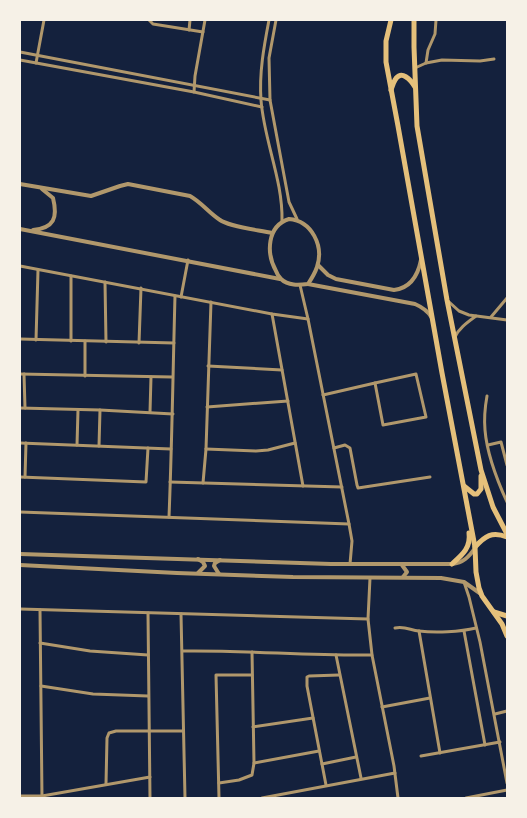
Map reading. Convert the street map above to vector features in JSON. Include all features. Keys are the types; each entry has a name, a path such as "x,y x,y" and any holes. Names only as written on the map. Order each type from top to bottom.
{"main road":[{"path":"391,20 386,41 386,62 475,547 476,572 479,588 482,596 502,624 507,636"},
{"path":"414,20 417,126 447,300 481,470 493,507 507,534"},
{"path":"391,91 395,79 398,76 405,76 410,79 415,88"},
{"path":"464,487 474,494 480,492 481,470"},
{"path":"452,564 466,552 470,537 464,487"},
{"path":"475,547 488,535 496,534 507,537"},
{"path":"494,612 507,616"}],"street":[{"path":"36,63 44,20"},
{"path":"149,20 151,23 203,32"},
{"path":"161,25 162,20"},
{"path":"189,30 190,20"},
{"path":"194,92 195,76 205,20"},
{"path":"269,20 262,57 261,99 283,204 282,221"},
{"path":"276,20 269,58 270,100 289,202 297,219"},
{"path":"426,63 428,50 435,34 436,20"},
{"path":"20,52 270,100"},
{"path":"415,68 426,63 442,60 480,61 494,59"},
{"path":"20,60 194,92 262,107"},
{"path":"20,184 90,196 128,184 190,196 197,200 220,221 272,233"},
{"path":"28,231 43,229 50,225 55,214 56,208 53,198 49,193 38,187"},
{"path":"280,278 272,264 270,257 272,233 282,221 297,219 305,224 314,234 319,249 318,265 308,284"},
{"path":"20,229 280,278 291,284 308,284 415,304 430,314 433,321"},
{"path":"318,265 328,275 336,279 394,290 402,289 413,282 419,271 422,257"},
{"path":"181,297 188,260"},
{"path":"20,266 272,314 308,319"},
{"path":"36,340 38,270"},
{"path":"71,276 71,341"},
{"path":"105,282 106,342"},
{"path":"300,285 349,524 352,541 350,564"},
{"path":"139,342 140,288"},
{"path":"169,517 173,414 172,377 175,296"},
{"path":"491,317 507,298"},
{"path":"447,300 459,311 468,315 507,320"},
{"path":"203,483 206,449 211,302"},
{"path":"272,314 303,486"},
{"path":"454,338 465,325 476,316"},
{"path":"20,339 85,342 174,343"},
{"path":"85,342 85,376"},
{"path":"208,366 282,370"},
{"path":"20,374 172,377"},
{"path":"24,374 25,408"},
{"path":"323,395 375,383 416,374 426,417 383,425 375,383"},
{"path":"150,412 151,377"},
{"path":"487,396 484,414 485,431 495,473 505,494 507,502"},
{"path":"207,407 288,401"},
{"path":"20,408 173,414"},
{"path":"77,445 78,410"},
{"path":"99,446 100,410"},
{"path":"488,445 501,442 507,466"},
{"path":"20,443 171,449"},
{"path":"25,477 26,443"},
{"path":"206,449 256,451 268,450 295,443"},
{"path":"334,448 345,445 350,448 356,485 358,488 430,477"},
{"path":"20,476 146,482 148,448"},
{"path":"170,482 342,487"},
{"path":"20,512 349,524"},
{"path":"20,554 402,565 460,563 470,556 475,547"},
{"path":"198,559 203,562 205,566 198,573"},
{"path":"220,574 214,566 215,563 221,560"},
{"path":"20,565 184,573 370,578 441,578 464,582 473,587 482,596"},
{"path":"402,565 407,572 402,578"},
{"path":"370,578 368,619 372,655 395,773 398,798"},
{"path":"464,582 480,642 507,782"},
{"path":"20,609 368,619"},
{"path":"40,610 42,797"},
{"path":"148,613 148,731 150,798"},
{"path":"181,614 185,798"},
{"path":"395,628 406,627 419,631 464,631 476,627"},
{"path":"419,631 440,752"},
{"path":"464,631 485,745"},
{"path":"40,643 90,651 148,656"},
{"path":"183,651 216,650 301,654 372,655"},
{"path":"219,782 240,780 252,775 254,763 252,652"},
{"path":"336,655 361,778"},
{"path":"219,798 216,675 252,675"},
{"path":"326,785 307,686 308,677 339,675"},
{"path":"41,686 93,694 148,696"},
{"path":"382,707 430,698"},
{"path":"495,714 506,712"},
{"path":"253,727 313,718"},
{"path":"106,784 107,738 109,733 116,731 183,731"},
{"path":"420,756 500,742"},
{"path":"254,763 319,751"},
{"path":"322,764 356,757"},
{"path":"262,798 361,778 395,773"},
{"path":"20,796 42,797 150,777"},
{"path":"466,798 506,790"}]}
